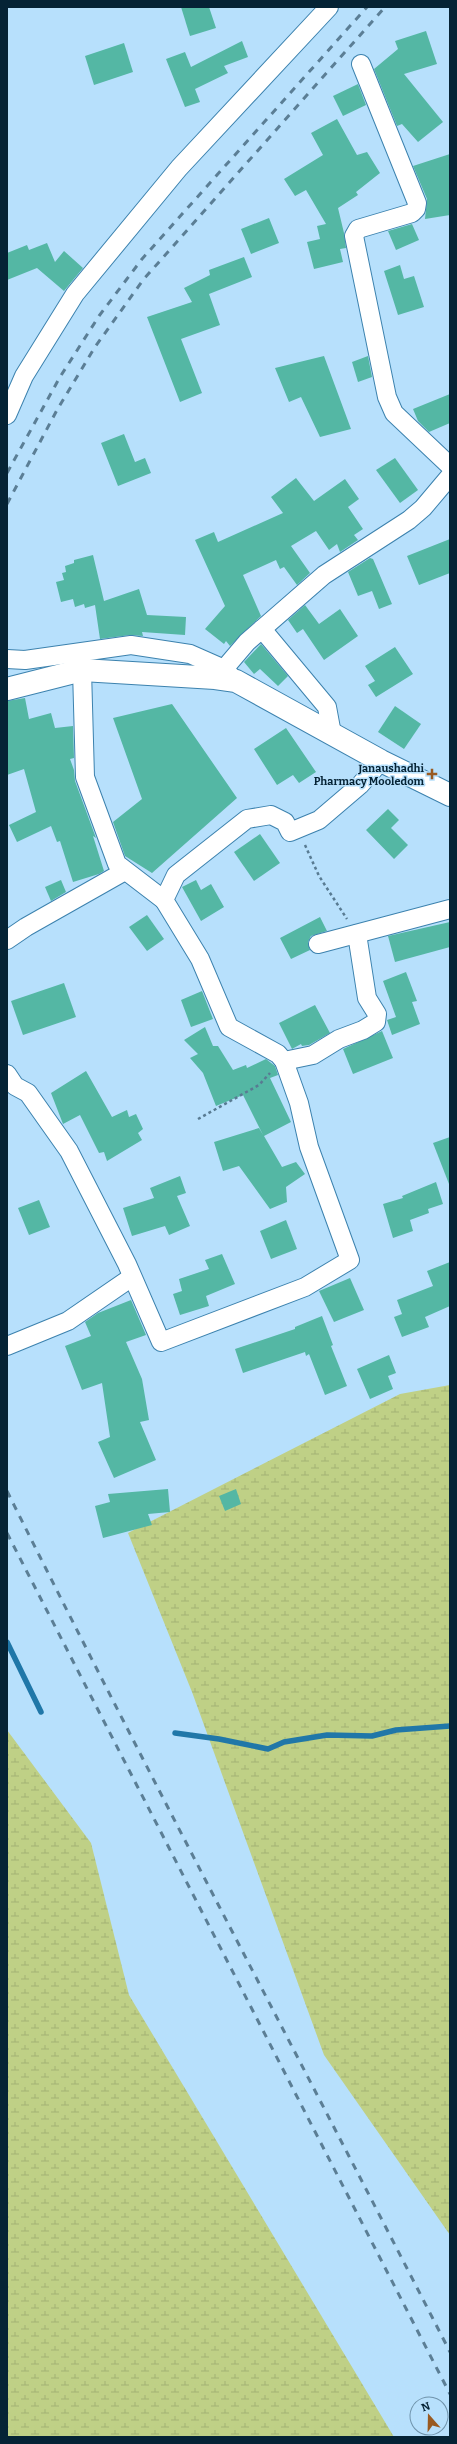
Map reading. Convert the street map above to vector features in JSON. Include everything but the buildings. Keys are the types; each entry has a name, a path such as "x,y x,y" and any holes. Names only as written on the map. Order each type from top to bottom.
{"main road":[{"path":"7,689 82,670 225,676 381,761 450,795"}],"street":[{"path":"7,415 24,376 75,294 179,168 329,7"},
{"path":"361,64 417,203 416,209 412,213 358,229 354,236 387,397 394,414 450,466"},
{"path":"7,659 25,660 131,645 159,647 190,654 225,676 247,642 324,575 409,520 423,508 450,476"},
{"path":"262,629 327,707 332,734"},
{"path":"7,1074 15,1086 28,1093 69,1151 90,1188 106,1226 132,1277 160,1342 305,1287 350,1260 309,1147 299,1103 284,1061 278,1054 229,1027 200,959 164,900 117,864 85,778 82,670"},
{"path":"164,900 176,875 247,819 271,815 285,822 290,832 319,820 360,785 381,761"},
{"path":"7,940 26,927 125,871"},
{"path":"318,944 450,908"},
{"path":"284,1061 313,1055 339,1039 363,1030 376,1022 377,1014 367,998 354,934"},
{"path":"7,1346 68,1321 132,1277"}],"path":[{"path":"296,829 319,876 347,918 354,934"},
{"path":"198,1119 259,1085 284,1061"}],"green space":[{"path":"450,1385 450,2235 324,2055 192,1692 128,1533 400,1394"},
{"path":"7,1730 91,1843 129,1995 394,2437 7,2437"}],"waterway":[{"path":"7,1642 41,1712"},
{"path":"175,1733 219,1739 268,1749 284,1742 327,1735 372,1736 396,1730 450,1726"}],"railway":[{"path":"7,473 60,377 99,316 142,259 367,7"},
{"path":"7,504 57,410 95,347 143,280 385,7"},
{"path":"7,1491 172,1815 450,2352"},
{"path":"7,1533 450,2394"}],"place":[{"name":"Janaushadhi Pharmacy Mooledom","path":"432,774"}]}
